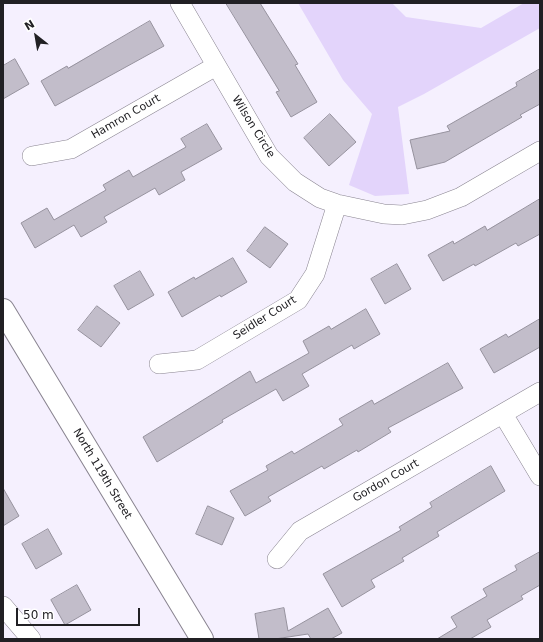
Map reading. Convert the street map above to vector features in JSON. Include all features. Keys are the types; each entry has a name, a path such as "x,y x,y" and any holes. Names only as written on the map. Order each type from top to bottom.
{"street":[{"name":"Wilson Circle","path":"180,3 269,156 295,182 320,198 337,204 384,214 402,215 427,210 461,197 540,151"},
{"name":"Hamron Court","path":"32,156 71,149 216,66"},
{"name":"Seidler Court","path":"159,364 196,360 298,300 315,274 337,204"},
{"name":"North 119th Street","path":"3,310 202,639"},
{"name":"Gordon Court","path":"277,559 300,531 540,392"},
{"path":"503,414 540,476"},
{"path":"3,606 31,639"}],"shaded area":[{"path":"298,3 392,3 406,17 481,28 524,3 540,3 540,28 424,94 398,107 409,194 375,196 349,185 372,114 343,80"}],"building":[{"path":"226,3 260,3 298,64 295,65 317,102 291,117 276,92 279,91"},
{"path":"150,21 164,46 55,106 41,81 67,66 68,68"},
{"path":"15,59 29,84 3,99 3,66"},
{"path":"540,69 540,104 520,115 522,117 445,162 417,169 410,140 450,131 447,126 517,86 516,83"},
{"path":"330,114 356,142 329,166 304,138"},
{"path":"207,124 222,149 181,172 185,180 159,195 155,188 104,217 107,222 81,237 74,225 35,248 21,223 47,208 54,220 106,190 103,185 129,170 133,177 186,147 181,139"},
{"path":"540,199 540,234 518,246 516,243 475,266 474,264 443,281 428,255 453,241 454,244 485,226 487,230"},
{"path":"265,227 288,244 270,268 247,251"},
{"path":"233,258 247,282 221,297 220,295 182,317 168,292 194,277 195,279"},
{"path":"397,264 411,289 385,304 371,279"},
{"path":"140,271 154,295 128,310 114,286"},
{"path":"97,306 120,323 101,347 78,330"},
{"path":"366,309 380,334 354,349 352,345 302,374 309,386 283,401 276,389 222,420 223,422 157,462 143,437 250,371 256,383 309,353 303,341 329,326 331,329"},
{"path":"540,319 540,347 494,373 480,349 506,334 508,337"},
{"path":"448,363 463,388 388,428 391,432 358,452 357,450 324,469 322,466 268,497 271,501 245,516 230,491 268,470 266,466 292,451 294,454 343,425 339,419 372,400 374,404"},
{"path":"491,466 505,491 437,532 439,536 402,558 404,561 371,580 375,587 342,607 323,574 401,530 399,527 432,507 430,503"},
{"path":"3,488 19,516 3,526"},
{"path":"208,506 234,518 222,545 196,534"},
{"path":"48,529 62,554 36,569 22,544"},
{"path":"540,552 540,585 521,596 523,599 487,620 491,627 470,639 437,639 457,627 451,617 487,596 483,589 517,570 515,566"},
{"path":"77,585 91,610 65,625 51,600"},
{"path":"284,608 288,631 328,608 342,633 331,639 311,639 308,634 275,639 259,639 255,614"}]}
